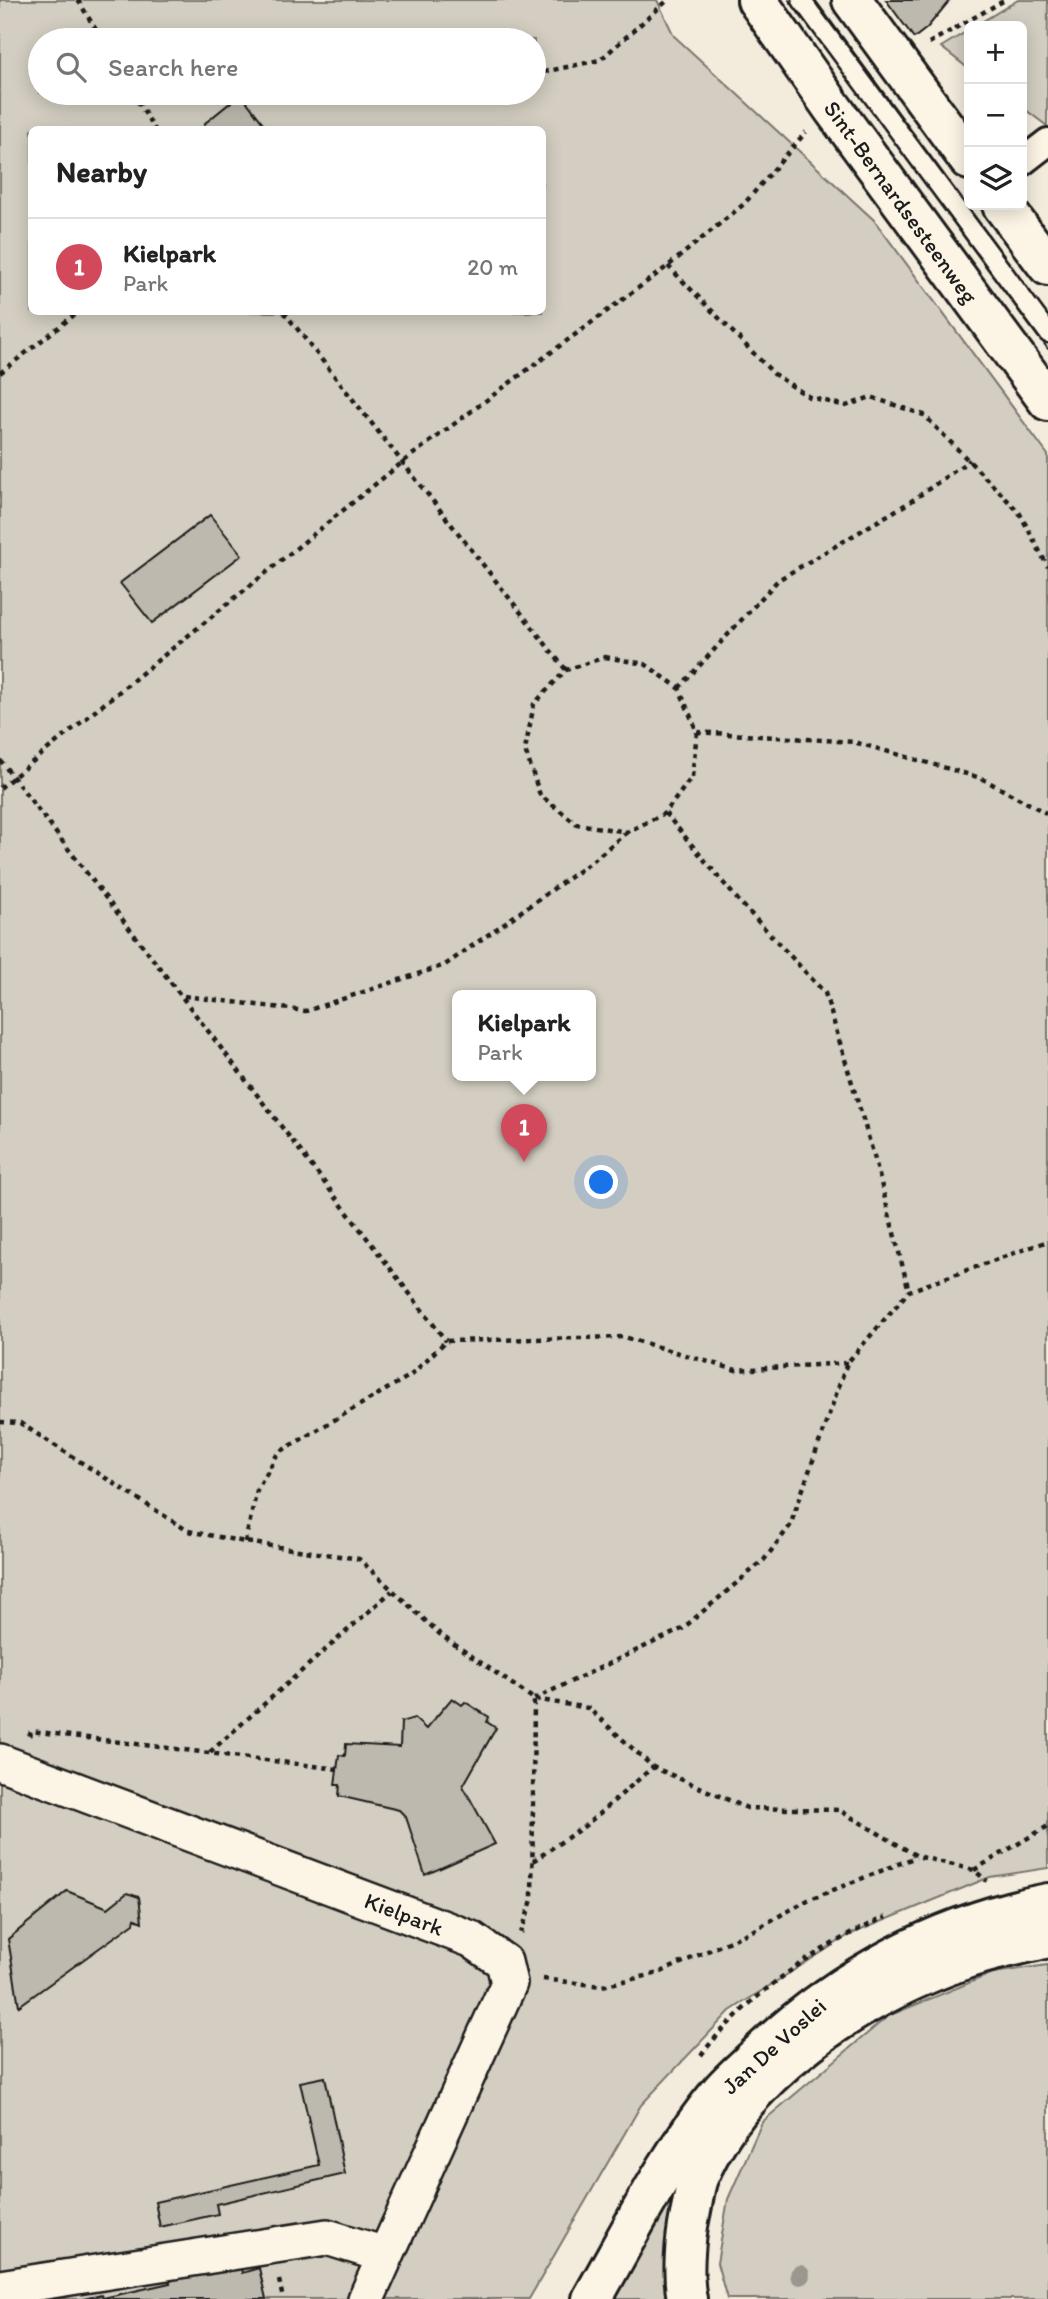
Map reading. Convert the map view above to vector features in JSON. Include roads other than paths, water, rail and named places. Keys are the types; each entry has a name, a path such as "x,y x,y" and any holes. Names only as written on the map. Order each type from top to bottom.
{"main road":[{"name":"Sint-Bernardsesteenweg","path":"757,0 834,110 1048,401"},
{"path":"852,0 964,153"},
{"path":"1006,210 1048,266"},
{"name":"Jan De Voslei","path":"592,2299 673,2159 722,2090 775,2039 827,1997 872,1968 923,1942 974,1922 1048,1903"},
{"path":"687,2299 686,2238 697,2180 730,2121 774,2072 833,2024 880,1996 966,1959 1048,1938"}],"street":[{"path":"1027,158 1048,142"},
{"name":"Kielpark","path":"8,1765 471,1939 506,1973 385,2255"},
{"path":"0,2288 327,2237 385,2255 366,2299"}],"lane":[{"path":"802,0 1048,333"}],"tram line":[{"path":"789,0 1048,349"},
{"path":"813,0 1048,316"}],"place":[{"name":"Kielpark","path":"524,1162"}]}
